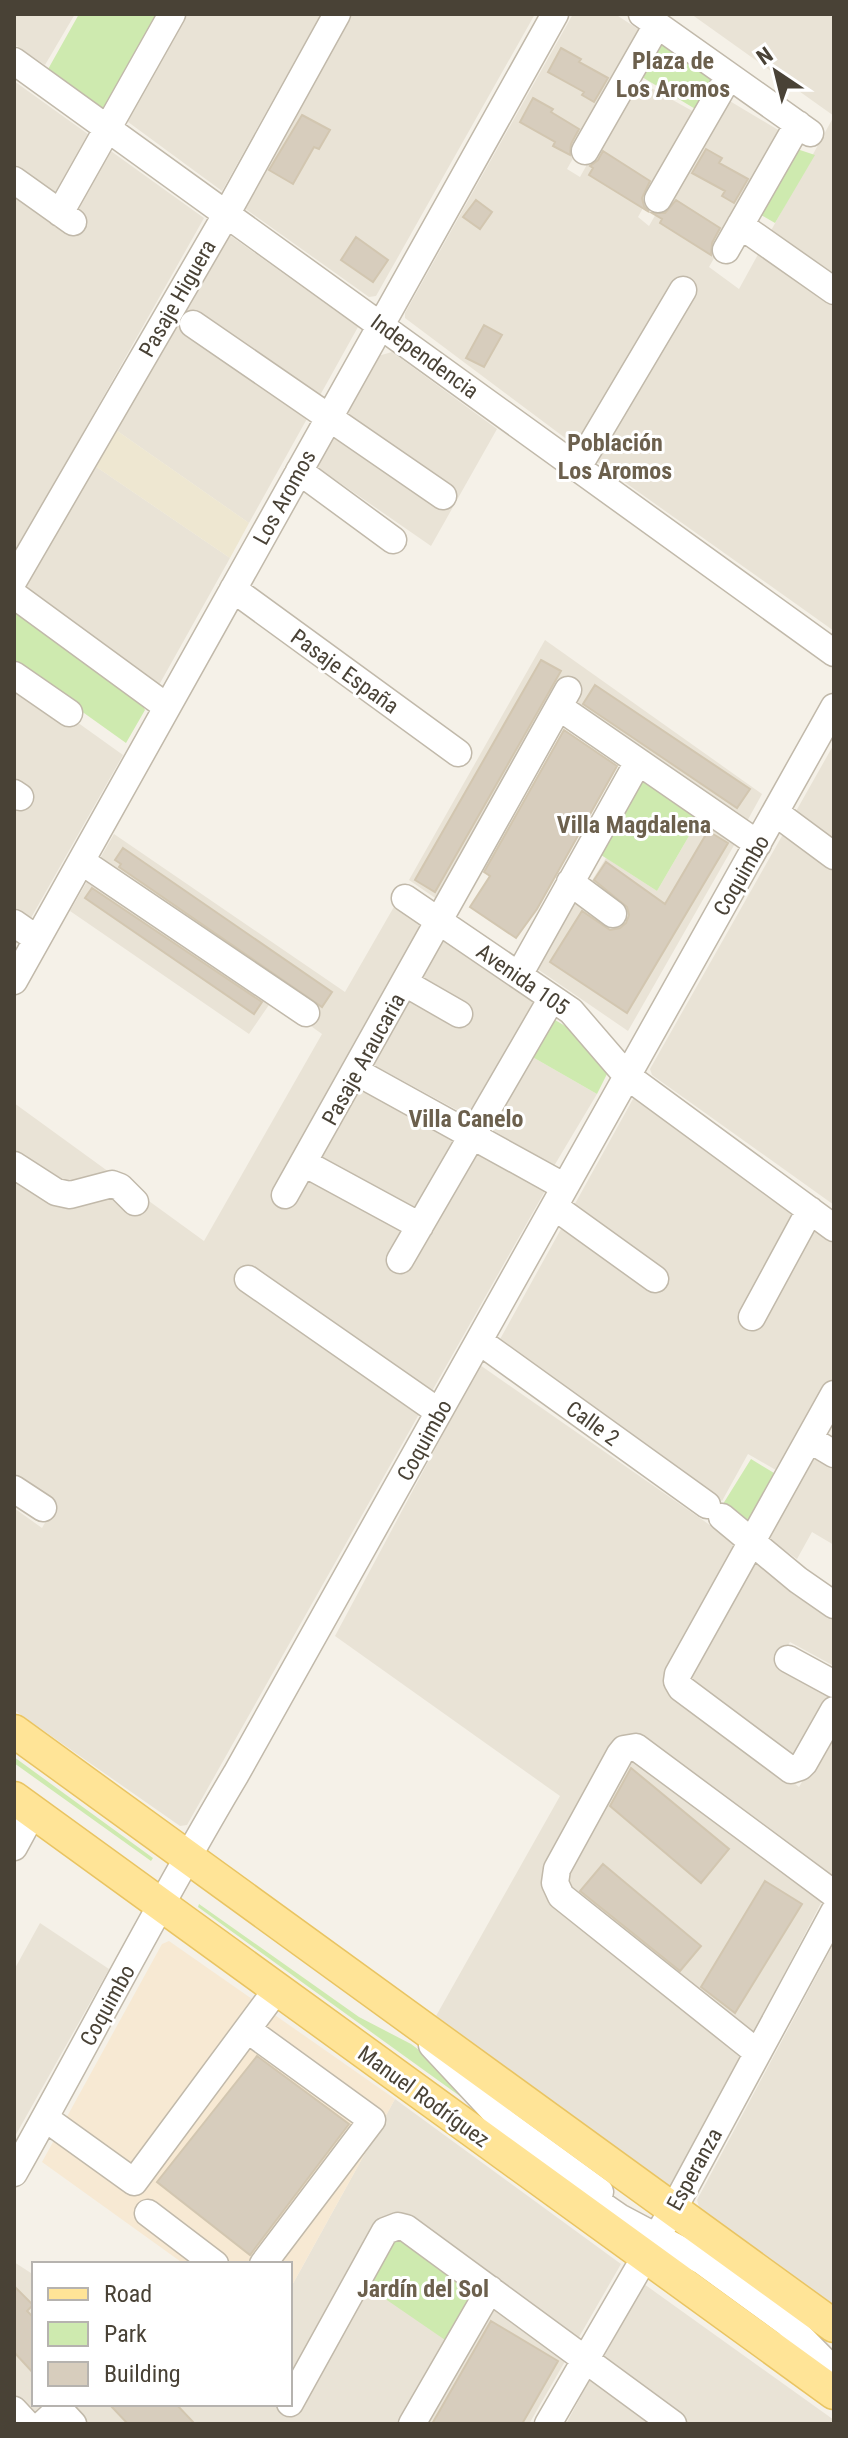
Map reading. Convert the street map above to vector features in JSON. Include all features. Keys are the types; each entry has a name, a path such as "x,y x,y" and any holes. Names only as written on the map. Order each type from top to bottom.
{"main road":[{"name":"Manuel Rodríguez","path":"14,1731 420,2028 659,2231 834,2393"},
{"name":"Manuel Rodríguez","path":"24,1805 277,1989 659,2231 834,2326"}],"street":[{"path":"14,180 67,218 108,128 172,14"},
{"name":"Pasaje Higuera","path":"14,580 227,213 337,14"},
{"name":"Los Aromos","path":"14,981 555,14"},
{"path":"585,151 649,19 804,128 726,250"},
{"name":"Independencia","path":"14,61 834,653"},
{"path":"658,199 729,76"},
{"path":"740,225 834,291"},
{"path":"578,467 683,290"},
{"path":"193,324 443,496"},
{"path":"299,471 393,540"},
{"name":"Pasaje España","path":"233,589 458,753"},
{"path":"14,595 167,707"},
{"path":"14,675 69,713"},
{"name":"Pasaje Araucaria","path":"285,1195 564,699 638,762"},
{"name":"Coquimbo","path":"16,2165 45,2118 186,1857 243,1761 834,707"},
{"path":"519,975 638,762 758,844"},
{"path":"776,813 834,856"},
{"path":"81,861 306,1013"},
{"path":"570,882 613,914"},
{"name":"Avenida 105","path":"405,898 582,1020 627,1076 834,1226"},
{"path":"14,923 37,939"},
{"path":"405,983 459,1014"},
{"path":"400,1260 552,998"},
{"path":"355,1071 472,1136 560,1197 655,1279"},
{"path":"304,1163 420,1226"},
{"path":"14,1165 56,1192 81,1194 112,1184 120,1187 135,1202"},
{"path":"752,1317 810,1210"},
{"path":"248,1279 439,1412"},
{"name":"Calle 2","path":"479,1341 714,1511 834,1605"},
{"path":"834,1394 678,1674 677,1681 681,1688 786,1768 796,1769 804,1763 834,1710"},
{"path":"809,1439 834,1454"},
{"path":"14,1489 43,1508"},
{"path":"788,1659 834,1684"},
{"path":"758,2053 561,1896 555,1883 557,1869 620,1754 624,1749 636,1747 834,1894"},
{"path":"14,1749 141,1841 164,1852 186,1857"},
{"path":"14,1847 24,1805"},
{"path":"162,1906 201,1917 587,2196 619,2217 705,2249 834,2343"},
{"name":"Esperanza","path":"548,2424 831,1927"},
{"path":"45,2118 134,2182 277,1989"},
{"path":"248,2030 372,2120 265,2262"},
{"path":"148,2213 212,2262"},
{"path":"292,2400 385,2231 394,2226 406,2228 673,2424"},
{"path":"659,2231 777,2315 834,2371"},
{"path":"412,2424 490,2289"},
{"path":"279,2424 289,2406"},
{"path":"43,2424 59,2409 73,2424"},
{"path":"14,2410 27,2424"}],"shaded area":[{"path":"14,14 75,14 45,65 14,44"},
{"path":"186,14 321,14 222,191 124,119"},
{"path":"347,14 535,14 376,296 369,297 240,205"},
{"path":"573,14 615,14 644,33 567,169 580,177 635,79 696,113 638,217 649,226 723,97 785,134 709,267 739,289 834,116 834,631 616,476 405,318 405,313"},
{"path":"691,14 828,14 834,18 834,116"},
{"path":"14,81 92,137 60,197 14,165"},
{"path":"108,149 204,218 14,555 14,192 74,235 81,223 69,214"},
{"path":"224,231 358,327 249,523 113,428"},
{"path":"392,352 497,429 431,546 317,467 378,356"},
{"path":"113,428 249,523 230,558 92,464"},
{"path":"92,464 230,558 159,685 22,588"},
{"path":"545,640 762,794 745,825 574,704 441,902 409,880"},
{"path":"14,677 123,755 14,948"},
{"path":"834,744 834,1205 652,1075 650,1069"},
{"path":"700,817 737,840 628,1031 536,968 578,897 614,922 623,906 591,882 606,858 657,891"},
{"path":"114,834 345,992 395,905 428,928 273,1200 288,1209 308,1175 408,1232 474,1151 545,1191 187,1825 180,1826 14,1710 14,1508 42,1528 55,1505 14,1475 14,1103 204,1241 322,1034 273,999 249,1034 70,911"},
{"path":"443,938 537,1002 470,1117 372,1064 406,997 411,996 467,1027 473,1014 417,982"},
{"path":"529,1055 597,1094 554,1166 489,1128"},
{"path":"358,1087 458,1139 417,1214 317,1163"},
{"path":"633,1099 641,1099 834,1243 834,1376 781,1473 748,1454 722,1501 499,1341"},
{"path":"480,1365 740,1546 665,1684 799,1787 834,1727 834,1878 670,2186 436,2016 560,1796 335,1636"},
{"path":"811,1455 834,1463 834,1545 812,1532 797,1559 765,1536"},
{"path":"752,1559 794,1595 834,1619 834,1666 790,1642 779,1660 832,1693 794,1760 687,1681"},
{"path":"40,1923 109,1969 14,2138 14,1970"},
{"path":"169,1941 395,2099 292,2285 292,2262 181,2262 42,2162 162,1944"},
{"path":"834,1943 834,2310 701,2214 697,2200"},
{"path":"395,2099 621,2264 529,2424 14,2424 14,2262 32,2274 32,2406 292,2406 292,2285"},
{"path":"644,2284 834,2420 834,2424 566,2424 592,2376 610,2365 604,2357"}],"green space":[{"path":"79,14 162,14 110,108 100,110 47,71"},
{"path":"656,40 714,82 697,110 637,74"},
{"path":"794,148 815,155 775,223 756,212"},
{"path":"14,612 141,702 145,710 126,743 14,663"},
{"path":"640,775 700,817 657,891 598,853"},
{"path":"550,1017 577,1033 607,1074 597,1094 529,1055"},
{"path":"751,1459 779,1476 751,1525 723,1504"},
{"path":"14,1757 153,1858 151,1861 14,1763"},
{"path":"199,1904 359,2017 411,2044 443,2068 493,2120 198,1907"},
{"path":"398,2239 471,2292 473,2299 448,2342 365,2285 390,2242"}],"building":[{"path":"561,48 608,78 594,102 582,95 584,92 548,72"},
{"path":"533,98 579,129 571,144 570,155 553,146 555,142 520,122"},
{"path":"302,115 330,130 319,149 314,147 293,184 269,170"},
{"path":"706,149 722,158 719,163 748,179 734,203 722,196 725,191 692,173"},
{"path":"603,151 650,181 642,198 649,212 589,175 593,168 590,166"},
{"path":"476,200 492,212 480,229 463,217"},
{"path":"676,200 720,228 712,243 711,255 660,223 662,219 652,213 665,213"},
{"path":"356,237 388,260 373,282 341,260"},
{"path":"484,325 502,335 484,367 466,358"},
{"path":"541,660 561,671 435,892 415,880"},
{"path":"595,685 750,789 737,808 583,704"},
{"path":"564,730 617,766 537,909 516,938 470,907 490,876 484,872"},
{"path":"708,831 728,843 627,1013 550,962 582,911 610,930 626,923 629,915 627,907 594,880 606,862 665,904"},
{"path":"123,848 332,992 322,1007 119,867 121,864 115,860"},
{"path":"92,888 262,1002 254,1014 85,898"},
{"path":"631,1768 729,1849 701,1883 610,1806"},
{"path":"603,1864 701,1946 680,1971 580,1891"},
{"path":"765,1881 802,1904 735,2013 701,1987"},
{"path":"257,2056 349,2124 250,2255 157,2182"},
{"path":"14,2286 32,2304 27,2311 32,2316 32,2372 14,2352"},
{"path":"491,2321 558,2361 522,2424 432,2424"},
{"path":"111,2406 178,2406 195,2424 128,2424"}],"district":[{"name":"Plaza de Los Aromos","path":"673,75"},
{"name":"Población Los Aromos","path":"615,457"},
{"name":"Villa Magdalena","path":"634,825"},
{"name":"Villa Canelo","path":"466,1119"},
{"name":"Jardín del Sol","path":"423,2289"}]}
